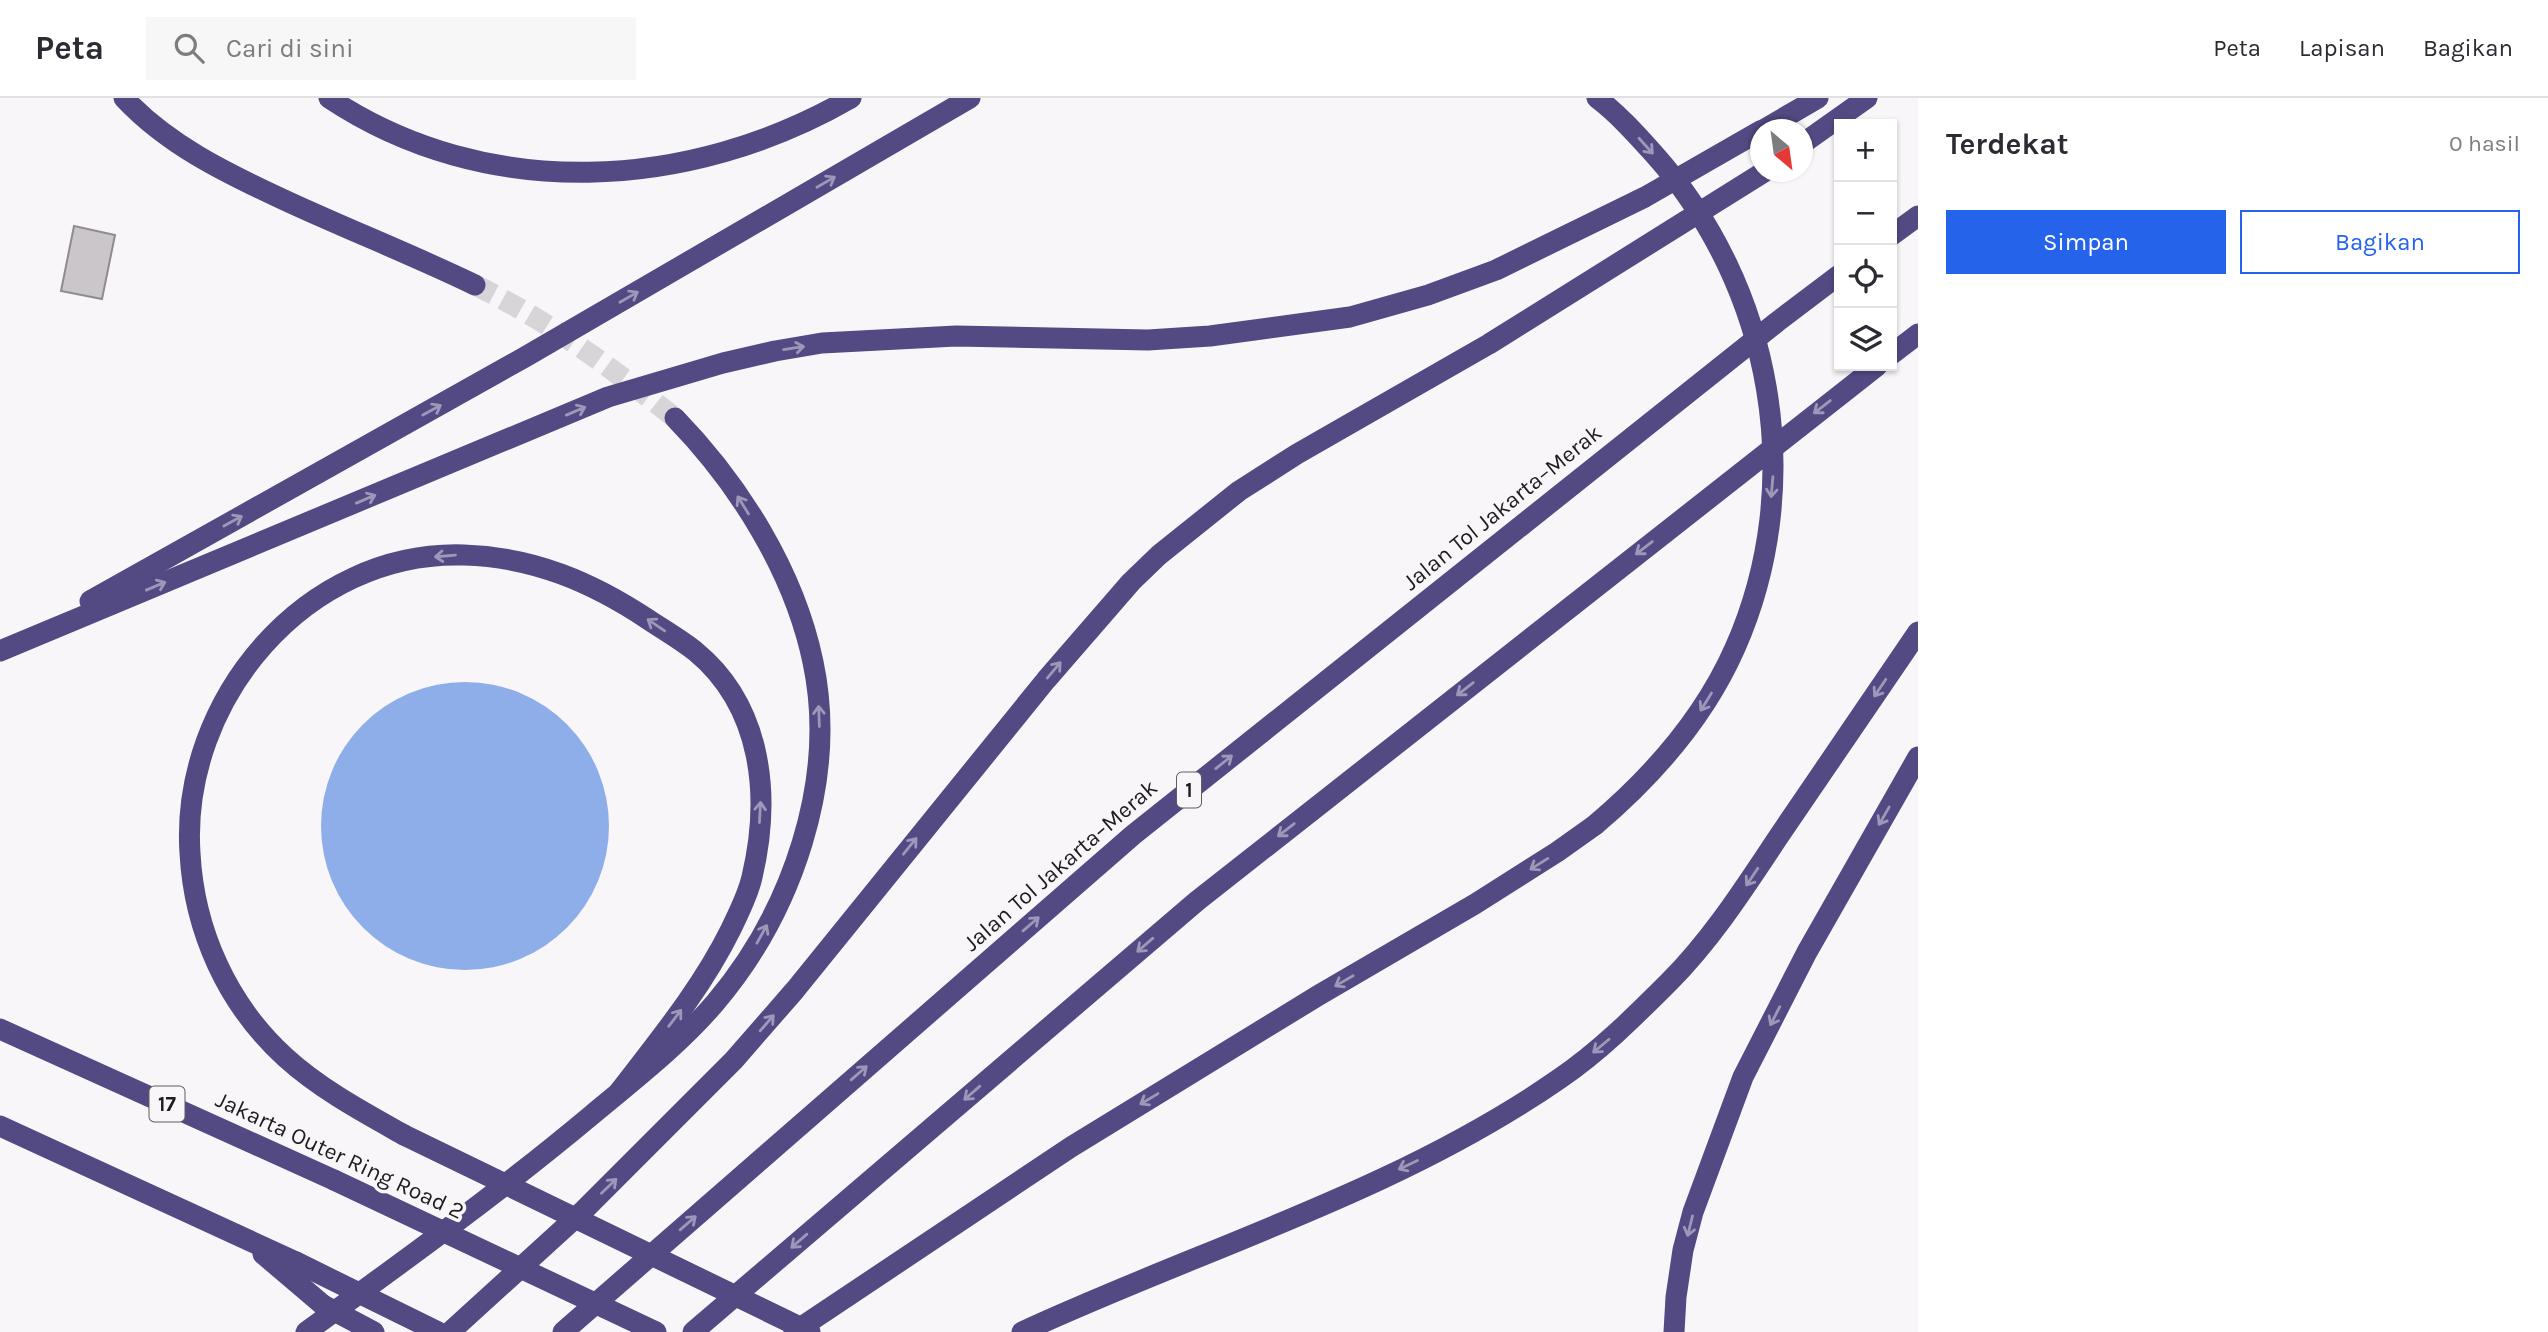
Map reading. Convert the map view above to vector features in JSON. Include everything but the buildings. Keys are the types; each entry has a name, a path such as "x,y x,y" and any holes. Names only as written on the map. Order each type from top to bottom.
{"highway":[{"path":"124,98 160,131 217,168 475,285"},
{"path":"329,98 416,144 451,156 493,166 581,173 668,164 746,145 793,129 850,98"},
{"path":"1,650 525,357 970,98"},
{"path":"794,1332 1071,1147 1319,995 1475,904 1595,825 1628,798 1671,751 1697,716 1735,649 1757,583 1765,547 1773,476 1774,436 1763,365 1755,333 1729,266 1711,231 1685,191 1664,166 1628,125 1597,98"},
{"path":"1781,119 1818,98"},
{"path":"1813,136 1867,98"},
{"path":"1,650 608,397 686,373 775,351 822,343 956,336 1148,340 1223,335 1350,317 1428,295 1496,270 1645,197 1750,137"},
{"path":"450,1332 584,1210 734,1060 795,990 1046,680 1131,582 1159,555 1239,491 1297,454 1489,344 1750,181"},
{"path":"1897,231 1918,216"},
{"name":"Jalan Tol Jakarta–Merak","path":"563,1332 1133,835 1766,330 1834,279"},
{"path":"1897,350 1918,334"},
{"path":"692,1332 1197,901 1871,371"},
{"path":"306,1332 543,1156 693,1028 739,972 761,937 786,887 811,807 820,712 814,663 796,602 763,537 718,466 675,418"},
{"path":"619,1093 717,957 751,881 759,836 759,765 750,730 737,701 719,675 695,652 632,608 597,588 533,563 500,557 460,555 420,558 385,566 323,594 289,619 257,651 236,680 207,735 197,765 190,812 192,883 198,915 208,945 242,1008 270,1042 307,1075 356,1108 404,1135 810,1332"},
{"path":"1022,1332 1412,1164 1466,1136 1560,1079 1606,1042 1662,989 1715,930 1918,632"},
{"path":"1674,1332 1678,1286 1693,1212 1743,1077 1807,952 1918,757"},
{"name":"Jakarta Outer Ring Road 2","path":"0,1029 334,1180 656,1332"},
{"path":"0,1126 240,1235 438,1332"},
{"path":"240,1235 323,1305 374,1332"}],"water":[{"path":"451,682 479,682 507,688 533,699 567,724 585,746 598,771 609,812 609,840 598,881 585,906 567,928 545,946 507,964 479,970 451,970 423,964 397,953 363,928 345,906 327,868 321,840 321,812 327,784 338,758 363,724 385,706 423,688"}],"tunnel":[{"path":"475,285 578,346 675,418"}]}
